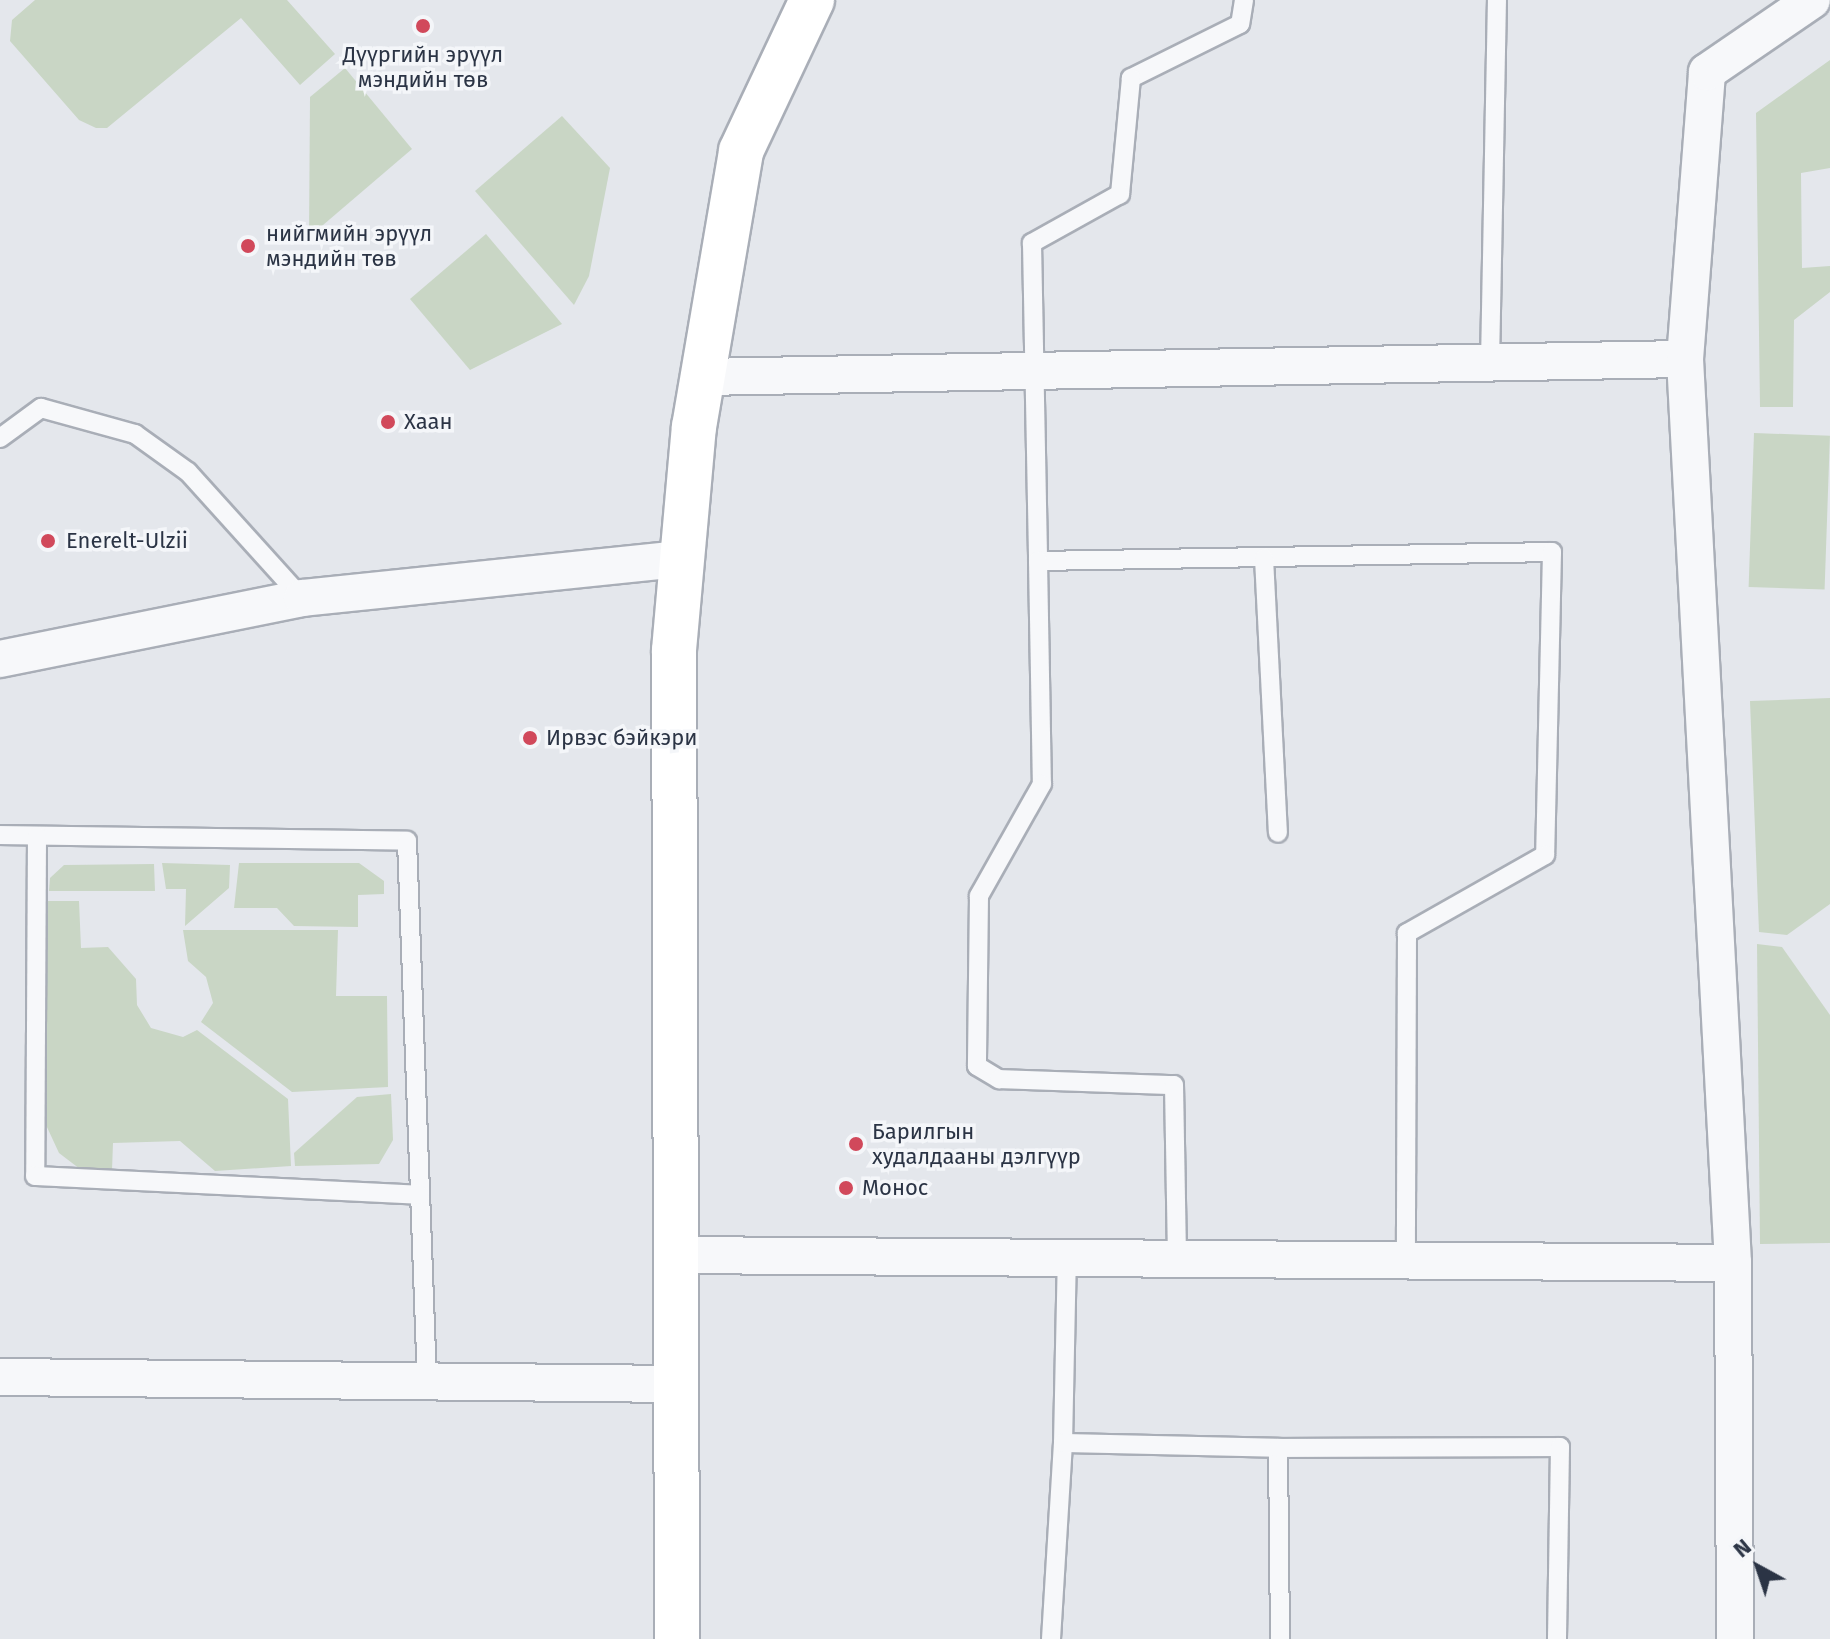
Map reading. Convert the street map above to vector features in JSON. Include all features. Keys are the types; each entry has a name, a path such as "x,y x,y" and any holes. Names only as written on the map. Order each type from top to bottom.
{"main road":[{"path":"677,1639 674,650 702,377 741,151 812,0"}],"street":[{"path":"1735,1639 1733,1263 1685,359 1707,72 1812,0"},
{"path":"702,377 1685,359"},
{"path":"0,659 302,598 682,559"},
{"path":"675,1255 1733,1263"},
{"path":"0,1377 676,1384"}],"lane":[{"path":"1177,1259 1174,1085 999,1079 977,1066 979,896 1042,784 1032,243 1120,194 1131,78 1240,24 1244,0"},
{"path":"1490,363 1497,0"},
{"path":"0,438 41,408 135,434 206,490 302,598"},
{"path":"1038,561 1552,552 1545,855 1407,933 1406,1261"},
{"path":"1264,558 1278,833"},
{"path":"0,835 407,841 427,1381"},
{"path":"37,836 35,1176 420,1195"},
{"path":"1051,1639 1063,1443 1067,1258"},
{"path":"1063,1443 1278,1448 1560,1447 1557,1639"},
{"path":"1278,1448 1280,1639"}],"green space":[{"path":"35,0 287,0 335,54 300,85 241,18 107,128 96,128 79,120 10,41 12,20"},
{"path":"1830,60 1830,168 1801,173 1802,268 1830,266 1830,292 1794,320 1793,407 1760,407 1756,113"},
{"path":"345,68 412,149 309,237 310,97"},
{"path":"562,116 610,168 589,276 574,305 475,191"},
{"path":"486,234 562,324 470,370 410,299"},
{"path":"1754,433 1830,436 1825,590 1749,587"},
{"path":"1830,698 1830,904 1787,935 1759,932 1750,701"},
{"path":"162,863 230,865 229,888 185,926 186,889 166,889"},
{"path":"239,863 359,863 384,881 384,894 358,895 358,927 294,926 277,908 234,908"},
{"path":"154,864 155,891 49,891 50,878 64,865"},
{"path":"46,901 79,901 81,948 108,947 136,979 137,1005 151,1028 183,1037 197,1030 288,1099 291,1166 215,1171 180,1141 113,1143 112,1170 80,1169 59,1153 46,1125"},
{"path":"183,930 338,930 336,996 387,996 388,1087 292,1092 201,1022 213,1003 206,977 188,961"},
{"path":"1757,944 1782,947 1830,1015 1830,1243 1760,1244"},
{"path":"391,1094 393,1140 379,1164 295,1166 294,1153 357,1097"}],"place":[{"name":"Дүүргийн эрүүл мэндийн төв","path":"423,26"},
{"name":"нийгмийн эрүүл мэндийн төв","path":"248,246"},
{"name":"Хаан","path":"388,422"},
{"name":"Enerelt-Ulzii","path":"48,541"},
{"name":"Ирвэс бэйкэри","path":"530,738"},
{"name":"Барилгын худалдааны дэлгүүр","path":"856,1144"},
{"name":"Монос","path":"846,1188"}]}
